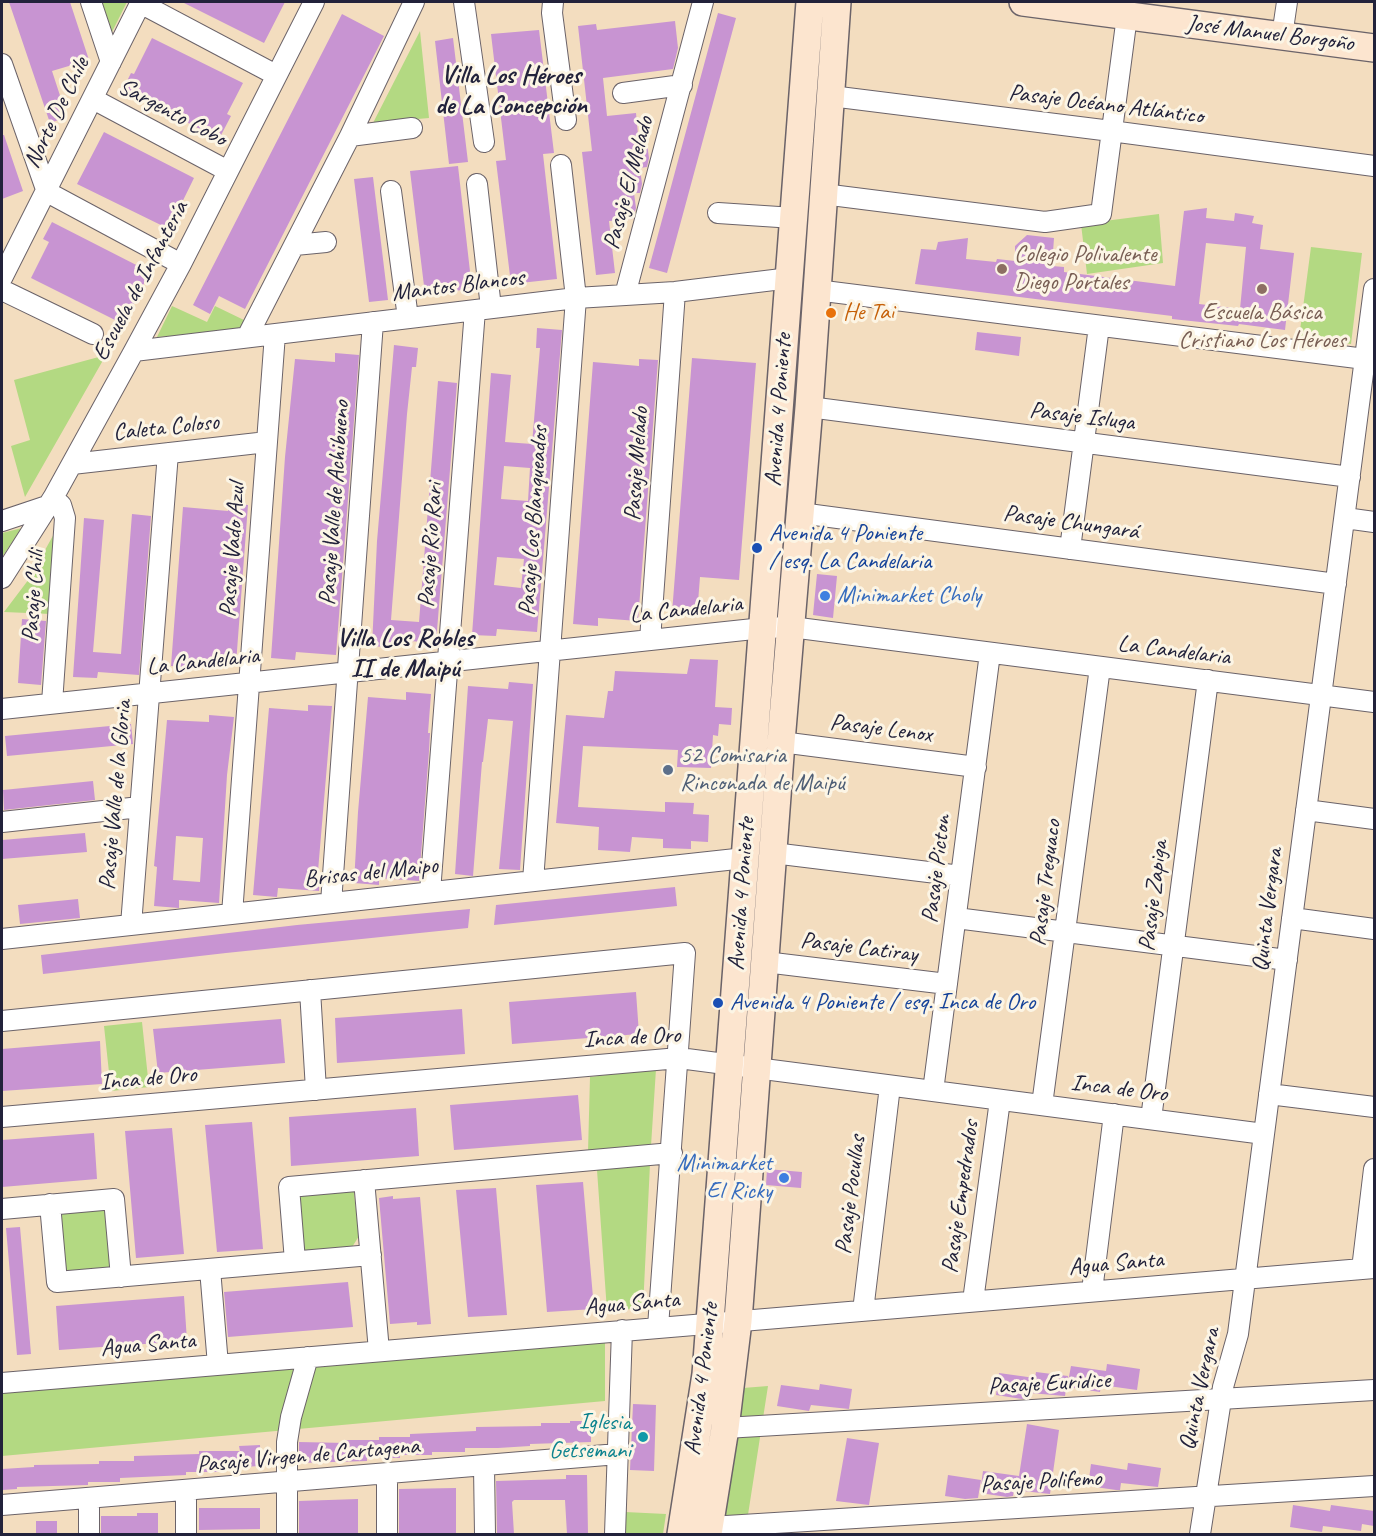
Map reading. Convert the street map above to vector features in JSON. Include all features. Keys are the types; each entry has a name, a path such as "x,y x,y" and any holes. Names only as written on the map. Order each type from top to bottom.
{"street":[{"path":"91,2 111,62"},
{"path":"141,2 276,75"},
{"name":"Norte De Chile","path":"2,278 141,2"},
{"name":"Escuela de Infantería","path":"2,578 50,502 134,351 181,264 314,2"},
{"path":"247,337 350,136 414,2"},
{"path":"464,2 484,142"},
{"path":"553,2 552,13 566,120"},
{"name":"Pasaje El Melado","path":"624,295 703,2"},
{"name":"Avenida 4 Poniente","path":"681,1534 706,1374 810,2"},
{"name":"Avenida 4 Poniente","path":"709,1531 738,1321 837,2"},
{"name":"José Manuel Borgoño","path":"1023,2 1374,48"},
{"path":"1282,36 1287,2"},
{"path":"823,194 1045,222 1101,214 1127,16"},
{"path":"2,64 46,192 181,264"},
{"name":"Pasaje El Melado","path":"623,93 682,85"},
{"name":"Pasaje Océano Atlántico","path":"831,96 1111,130 1374,166"},
{"name":"Sargento Cobo","path":"93,99 228,171"},
{"path":"350,136 412,128"},
{"name":"Pasaje Los Blanqueados","path":"533,881 576,298 561,165"},
{"name":"Pasaje Río Rari","path":"429,892 447,661 483,309 477,184"},
{"path":"391,191 408,318"},
{"path":"718,213 794,218"},
{"path":"295,245 326,242"},
{"name":"Mantos Blancos","path":"134,351 576,298 675,292 790,278"},
{"path":"2,290 93,334"},
{"path":"816,290 1365,359"},
{"name":"Pasaje Melado","path":"650,640 675,292"},
{"name":"Quinta Vergara","path":"1200,1534 1221,1399 1238,1334 1350,477 1366,412 1365,359 1374,299"},
{"name":"Pasaje Valle de Achibueno","path":"331,903 373,322"},
{"path":"1070,549 1099,326"},
{"name":"Pasaje Vado Azul","path":"232,914 275,334"},
{"name":"Pasaje Isluga","path":"808,406 1350,477"},
{"name":"Caleta Coloso","path":"72,464 267,442"},
{"name":"Pasaje Valle de la Gloria","path":"131,925 168,453"},
{"path":"2,521 50,502"},
{"name":"Pasaje Chili","path":"50,502 61,505 65,518 52,703"},
{"name":"Pasaje Chungará","path":"800,513 1336,584"},
{"path":"1345,518 1374,522"},
{"name":"La Candelaria","path":"2,709 763,628 791,627 1374,702"},
{"name":"Pasaje Picton","path":"933,1091 990,653"},
{"name":"Pasaje Treguaco","path":"1042,1105 1100,667"},
{"name":"Pasaje Zapiga","path":"1151,1119 1208,680"},
{"name":"Pasaje Lenox","path":"781,742 976,767"},
{"path":"750,800 776,803"},
{"path":"2,822 140,807"},
{"path":"1306,810 1374,819"},
{"path":"773,853 961,876"},
{"name":"Brisas del Maipo","path":"2,939 745,858"},
{"path":"956,918 1287,960"},
{"path":"1292,918 1374,929"},
{"path":"2,1021 686,953 658,1327"},
{"name":"Pasaje Catiray","path":"765,962 947,984"},
{"path":"310,990 316,1090"},
{"name":"Inca de Oro","path":"2,1117 679,1058 1264,1134"},
{"name":"Pasaje Pocullas","path":"863,1311 890,1086"},
{"path":"1269,1094 1374,1107"},
{"name":"Pasaje Empedrados","path":"973,1301 1000,1100"},
{"path":"1092,1292 1114,1114"},
{"path":"296,1261 289,1186 672,1154"},
{"path":"1368,1268 1374,1169"},
{"path":"364,1180 379,1351"},
{"path":"2,1209 114,1199 121,1276"},
{"path":"50,1204 57,1282 371,1255"},
{"name":"Agua Santa","path":"2,1383 1368,1268"},
{"path":"210,1269 218,1365"},
{"path":"615,1534 622,1330"},
{"path":"287,1534 287,1442 291,1417 308,1357"},
{"name":"Pasaje Euridice","path":"725,1428 1374,1390"},
{"name":"Pasaje Virgen de Cartagena","path":"2,1505 484,1467 618,1454"},
{"path":"484,1467 485,1534"},
{"path":"387,1474 387,1534"},
{"name":"Pasaje Polifemo","path":"709,1531 1374,1486"},
{"path":"186,1491 186,1534"},
{"path":"89,1499 89,1534"}],"green space":[{"path":"97,2 127,2 109,38"},
{"path":"420,31 429,118 373,123"},
{"path":"1159,214 1163,263 1087,274 1081,224"},
{"path":"1311,247 1362,253 1351,344 1299,338"},
{"path":"172,306 207,322 215,306 246,321 242,331 157,337"},
{"path":"106,355 25,497 11,446 30,440 14,380"},
{"path":"22,528 2,557 2,533"},
{"path":"55,532 51,614 4,612 29,579"},
{"path":"142,1022 149,1087 111,1091 104,1026"},
{"path":"656,1069 651,1146 588,1152 590,1077"},
{"path":"650,1164 643,1308 607,1311 597,1170"},
{"path":"353,1185 359,1236 349,1252 302,1256 295,1190"},
{"path":"108,1207 113,1269 62,1272 56,1211"},
{"path":"605,1342 605,1401 2,1456 2,1393"},
{"path":"768,1386 745,1534 720,1534 743,1388"},
{"path":"625,1512 666,1514 663,1534 624,1534"}],"building":[{"path":"9,2 70,2 89,60 52,71 67,117 50,123"},
{"path":"182,2 285,2 264,43"},
{"path":"718,13 736,18 667,273 649,268"},
{"path":"342,14 384,36 245,309 219,296 210,314 193,305"},
{"path":"675,21 678,48 673,69 603,78 607,116 636,113 639,145 647,144 649,158 647,167 640,168 642,184 640,193 634,193 636,208 633,219 609,221 615,273 596,275 582,152 592,151 578,26 596,24 597,30"},
{"path":"539,30 554,153 543,154 557,279 511,284 496,161 506,160 491,34"},
{"path":"152,38 243,83 227,114 231,116 219,139 123,89 131,73 134,74"},
{"path":"453,38 468,162 449,164 435,41"},
{"path":"104,132 194,178 169,229 77,184"},
{"path":"2,135 4,135 23,191 2,199"},
{"path":"458,166 472,289 425,294 410,171"},
{"path":"373,177 388,300 369,302 354,179"},
{"path":"1207,208 1206,218 1234,221 1235,213 1254,216 1252,223 1263,225 1260,249 1294,253 1285,330 1172,319 1172,316 915,284 921,249 936,250 938,242 968,238 966,259 1015,261 1015,246 1027,235 1054,238 1052,266 1064,267 1064,272 1175,286 1184,211","holes":["1206,243 1246,247 1240,309 1199,304"]},
{"path":"52,222 150,272 123,324 31,278 49,242 43,239"},
{"path":"537,328 562,330 537,632 497,629 496,636 472,635 491,373 511,375 505,442 532,444 540,348 536,348","holes":["504,466 530,468 528,501 501,499","497,557 524,559 521,588 494,585"]},
{"path":"977,332 1021,337 1019,356 975,350"},
{"path":"394,345 418,348 416,367 412,367 407,414 391,620 419,622 438,381 457,383 436,643 397,640 396,648 372,646 377,541"},
{"path":"335,353 359,355 336,655 296,652 295,660 271,658 285,457 295,359 335,362"},
{"path":"692,358 756,363 739,580 700,577 697,615 672,613"},
{"path":"639,359 658,360 638,621 598,618 598,626 573,624 593,362 639,366"},
{"path":"229,503 248,505 236,664 196,661 195,668 171,666 183,507 228,511"},
{"path":"132,514 151,516 139,675 98,672 97,678 73,677 84,518 104,520 93,652 121,654"},
{"name":"Minimarket Choly","path":"817,574 837,576 833,618 813,615"},
{"path":"22,619 46,621 41,685 18,683"},
{"path":"690,659 718,660 715,707 732,708 731,725 719,724 718,736 713,735 711,768 677,767 678,750 583,746 578,807 665,812 665,802 694,803 693,814 709,815 708,842 691,841 691,849 663,848 663,839 632,837 630,852 598,850 599,827 556,823 566,715 604,718 608,691 613,691 615,671 687,674"},
{"path":"509,682 533,684 520,870 499,869 513,721 488,719 482,762 473,876 455,874 468,686 508,689"},
{"path":"406,692 431,694 419,881 379,878 379,885 354,883 368,697 406,700"},
{"path":"308,705 332,706 318,871 320,871 319,891 278,888 277,897 253,895 269,708 308,711"},
{"path":"209,715 234,717 227,775 219,903 179,900 179,908 154,906 157,867 154,866 167,720 209,722","holes":["176,836 203,838 200,882 173,880"]},
{"path":"131,724 133,744 7,756 5,736"},
{"path":"93,781 95,800 4,810 3,790"},
{"path":"85,833 87,852 2,859 2,840"},
{"path":"675,887 677,906 494,925 496,905"},
{"path":"78,899 80,918 20,924 18,905"},
{"path":"470,909 468,928 43,974 41,955 297,925"},
{"path":"636,992 639,1034 512,1044 509,1002"},
{"path":"462,1009 465,1054 337,1063 335,1018"},
{"path":"281,1019 285,1063 158,1073 153,1029"},
{"path":"100,1041 102,1084 2,1091 2,1049"},
{"path":"578,1095 582,1140 454,1150 450,1105"},
{"path":"416,1108 419,1156 291,1166 289,1117"},
{"path":"252,1122 263,1249 217,1252 205,1125"},
{"path":"172,1128 184,1254 136,1258 125,1131"},
{"path":"94,1133 97,1179 2,1187 2,1140"},
{"name":"Minimarket El Ricky","path":"767,1169 802,1172 801,1188 766,1185"},
{"path":"583,1182 594,1309 547,1312 536,1185"},
{"path":"496,1188 507,1315 468,1317 456,1190"},
{"path":"393,1196 393,1199 420,1197 431,1324 417,1325 417,1322 390,1324 379,1198"},
{"path":"20,1227 31,1354 17,1355 6,1228"},
{"path":"348,1282 353,1327 228,1337 224,1292"},
{"path":"184,1296 187,1341 59,1350 56,1306"},
{"path":"1107,1364 1140,1369 1137,1390 1101,1385 1100,1392 1067,1387 1071,1366 1106,1371"},
{"path":"1036,1372 1068,1376 1065,1396 1030,1393 1029,1398 1022,1399 996,1395 999,1373 1035,1378"},
{"path":"820,1384 852,1389 849,1409 811,1405 809,1411 777,1406 781,1385 819,1390"},
{"name":"Iglesia Getsemani","path":"633,1404 656,1405 654,1471 630,1470"},
{"path":"570,1421 591,1421 591,1442 465,1448 465,1452 432,1452 432,1455 400,1455 400,1458 367,1458 367,1461 299,1463 299,1442 346,1443 346,1440 410,1437 410,1434 476,1431 476,1427 541,1426 541,1423 570,1423"},
{"path":"1027,1424 1059,1430 1050,1494 1014,1490 1013,1496 1007,1497 980,1493 983,1471 1019,1476"},
{"path":"847,1438 879,1443 869,1505 836,1501"},
{"path":"260,1445 261,1466 220,1468 220,1472 186,1472 186,1475 120,1478 120,1482 88,1482 88,1485 17,1487 17,1489 2,1490 2,1469 34,1467 34,1465 99,1464 99,1461 134,1461 134,1456 199,1454 199,1451 240,1451 239,1446"},
{"path":"1128,1463 1161,1468 1158,1487 1121,1483 1120,1490 1116,1490 1088,1486 1091,1464 1127,1470"},
{"path":"566,1475 587,1475 588,1534 567,1534 565,1500 514,1500 512,1502 514,1534 497,1534 496,1481 566,1479"},
{"path":"948,1475 981,1480 978,1498 945,1496"},
{"path":"456,1488 456,1534 399,1534 399,1489"},
{"path":"358,1499 358,1534 299,1534 299,1501"},
{"path":"1293,1505 1330,1511 1331,1505 1374,1511 1374,1526 1362,1524 1361,1531 1323,1526 1322,1532 1290,1527"},
{"path":"199,1508 260,1508 260,1529 199,1530"},
{"path":"137,1513 158,1513 158,1534 101,1534 101,1516 137,1516"},
{"path":"36,1521 57,1521 57,1534 36,1534"}],"place":[{"name":"Colegio Polivalente Diego Portales","path":"1002,269"},
{"name":"Escuela Básica Cristiano Los Héroes","path":"1262,289"},
{"name":"He Tai","path":"831,313"},
{"name":"Avenida 4 Poniente / esq. La Candelaria","path":"757,548"},
{"name":"Minimarket Choly","path":"825,596"},
{"name":"52 Comisaria Rinconada de Maipú","path":"668,770"},
{"name":"Avenida 4 Poniente / esq. Inca de Oro","path":"718,1003"},
{"name":"Minimarket El Ricky","path":"784,1178"},
{"name":"Iglesia Getsemani","path":"643,1437"}],"district":[{"name":"Villa Los Héroes de La Concepción","path":"511,91"},
{"name":"Villa Los Robles II de Maipú","path":"405,654"}]}
